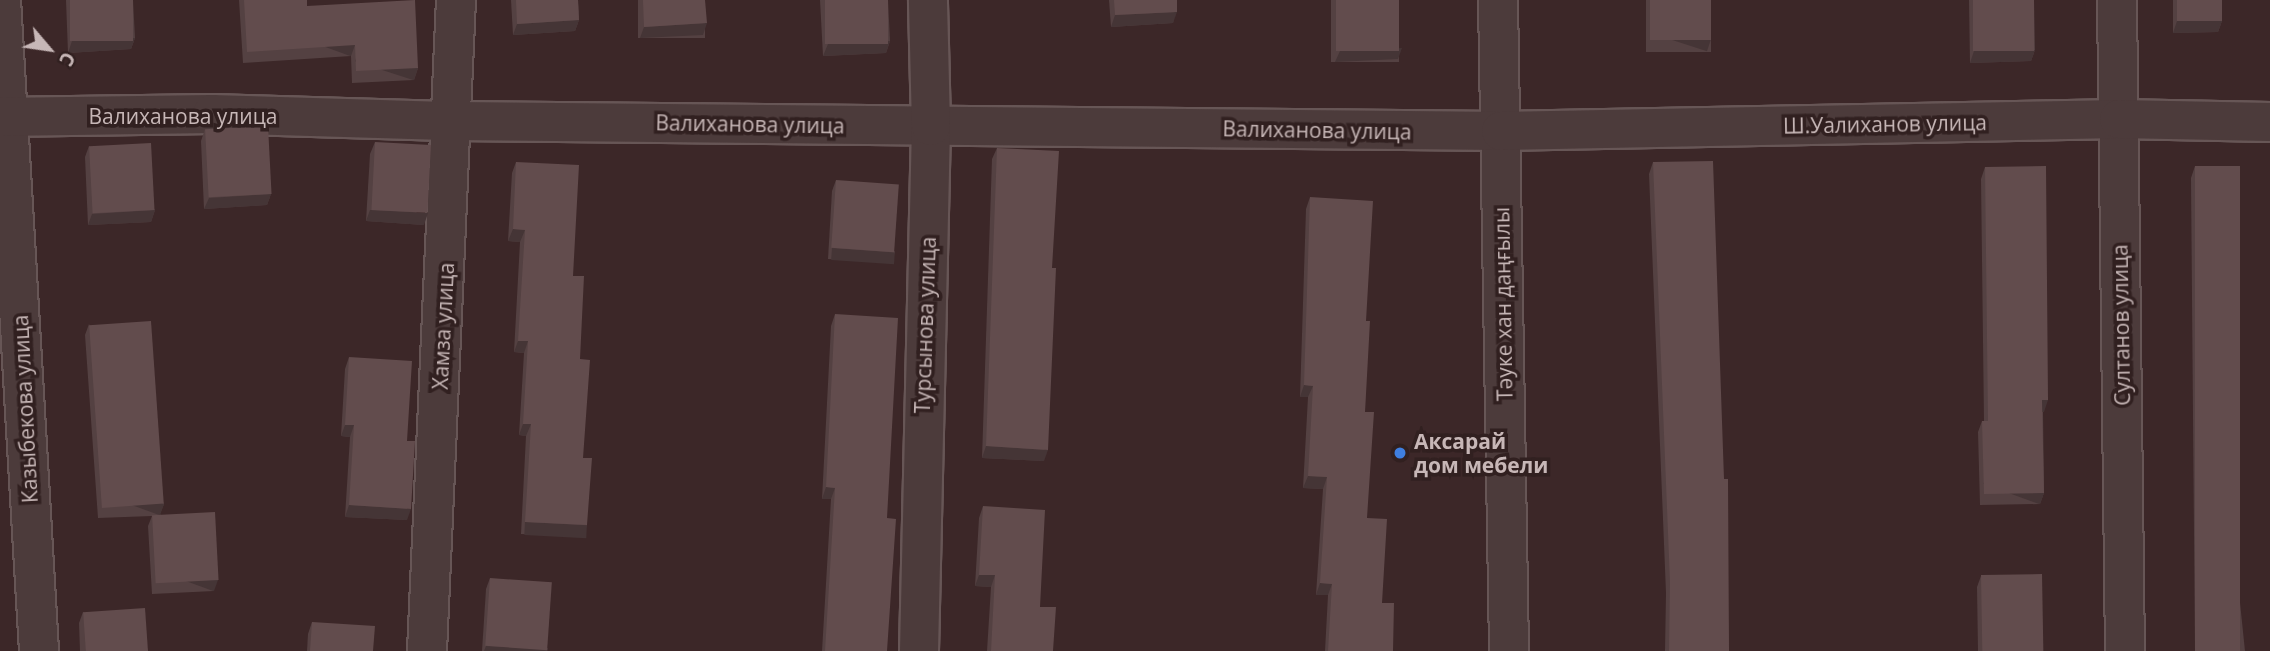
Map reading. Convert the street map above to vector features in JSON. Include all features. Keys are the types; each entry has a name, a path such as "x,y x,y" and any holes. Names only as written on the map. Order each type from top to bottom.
{"street":[{"name":"Казыбекова улица","path":"1,0 4,117 39,651"},
{"name":"Хамза улица","path":"427,651 454,121 456,0"},
{"name":"Турсынова улица","path":"919,651 930,126 928,0"},
{"name":"Тәуке хан даңғылы","path":"1498,0 1509,651"},
{"name":"Султанов улица","path":"2117,0 2124,651"},
{"name":"Валиханова улица","path":"4,117 212,114 454,121 1501,131"},
{"name":"Ш.Уалиханов улица","path":"1501,131 2119,119 2270,122"}],"building":[{"path":"70,0 133,0 133,41 70,41"},
{"path":"244,0 307,0 307,6 415,0 418,68 356,71 355,45 247,52"},
{"path":"516,0 578,0 579,20 517,24"},
{"path":"643,0 705,0 707,23 644,27"},
{"path":"825,0 888,0 888,44 825,44"},
{"path":"1114,0 1177,0 1177,12 1115,15"},
{"path":"1336,0 1399,0 1399,51 1336,51"},
{"path":"1650,0 1711,0 1711,40 1650,40"},
{"path":"1973,0 2034,0 2034,51 1973,51"},
{"path":"2177,0 2222,0 2222,21 2177,21"},
{"path":"268,126 272,194 209,197 205,129"},
{"path":"375,142 431,145 427,213 371,210"},
{"path":"151,143 155,210 93,213 89,146"},
{"path":"997,148 1059,151 1052,268 1056,268 1048,450 986,446"},
{"path":"1713,161 1724,479 1728,479 1729,651 1669,651 1670,582 1653,162"},
{"path":"516,162 579,165 573,276 584,276 580,359 590,360 583,458 592,458 587,525 525,522 531,424 523,424 528,341 518,341 525,230 513,229"},
{"path":"2046,166 2048,400 2042,400 2044,493 1984,494 1982,421 1988,421 1985,167"},
{"path":"2195,166 2240,166 2240,651 2195,651"},
{"path":"836,180 899,184 894,252 831,248"},
{"path":"1310,197 1373,201 1366,321 1370,321 1365,412 1374,412 1367,518 1387,519 1382,603 1394,603 1393,651 1328,651 1332,584 1320,583 1327,477 1308,476 1313,386 1304,385"},
{"path":"835,314 898,318 887,518 896,519 887,651 825,651 835,488 826,487"},
{"path":"151,321 164,504 102,508 89,325"},
{"path":"349,357 412,361 407,441 415,441 411,509 349,505 354,425 345,425"},
{"path":"983,506 1045,510 1040,607 1056,607 1053,651 991,651 995,575 979,575"},
{"path":"215,512 219,580 156,583 152,515"},
{"path":"2042,574 2043,651 1982,651 1981,575"},
{"path":"490,578 552,582 547,650 485,646"},
{"path":"145,608 148,651 86,651 83,612"},
{"path":"312,622 375,626 373,651 310,651"}],"place":[{"name":"Аксарай дом мебели","path":"1400,453"}]}
